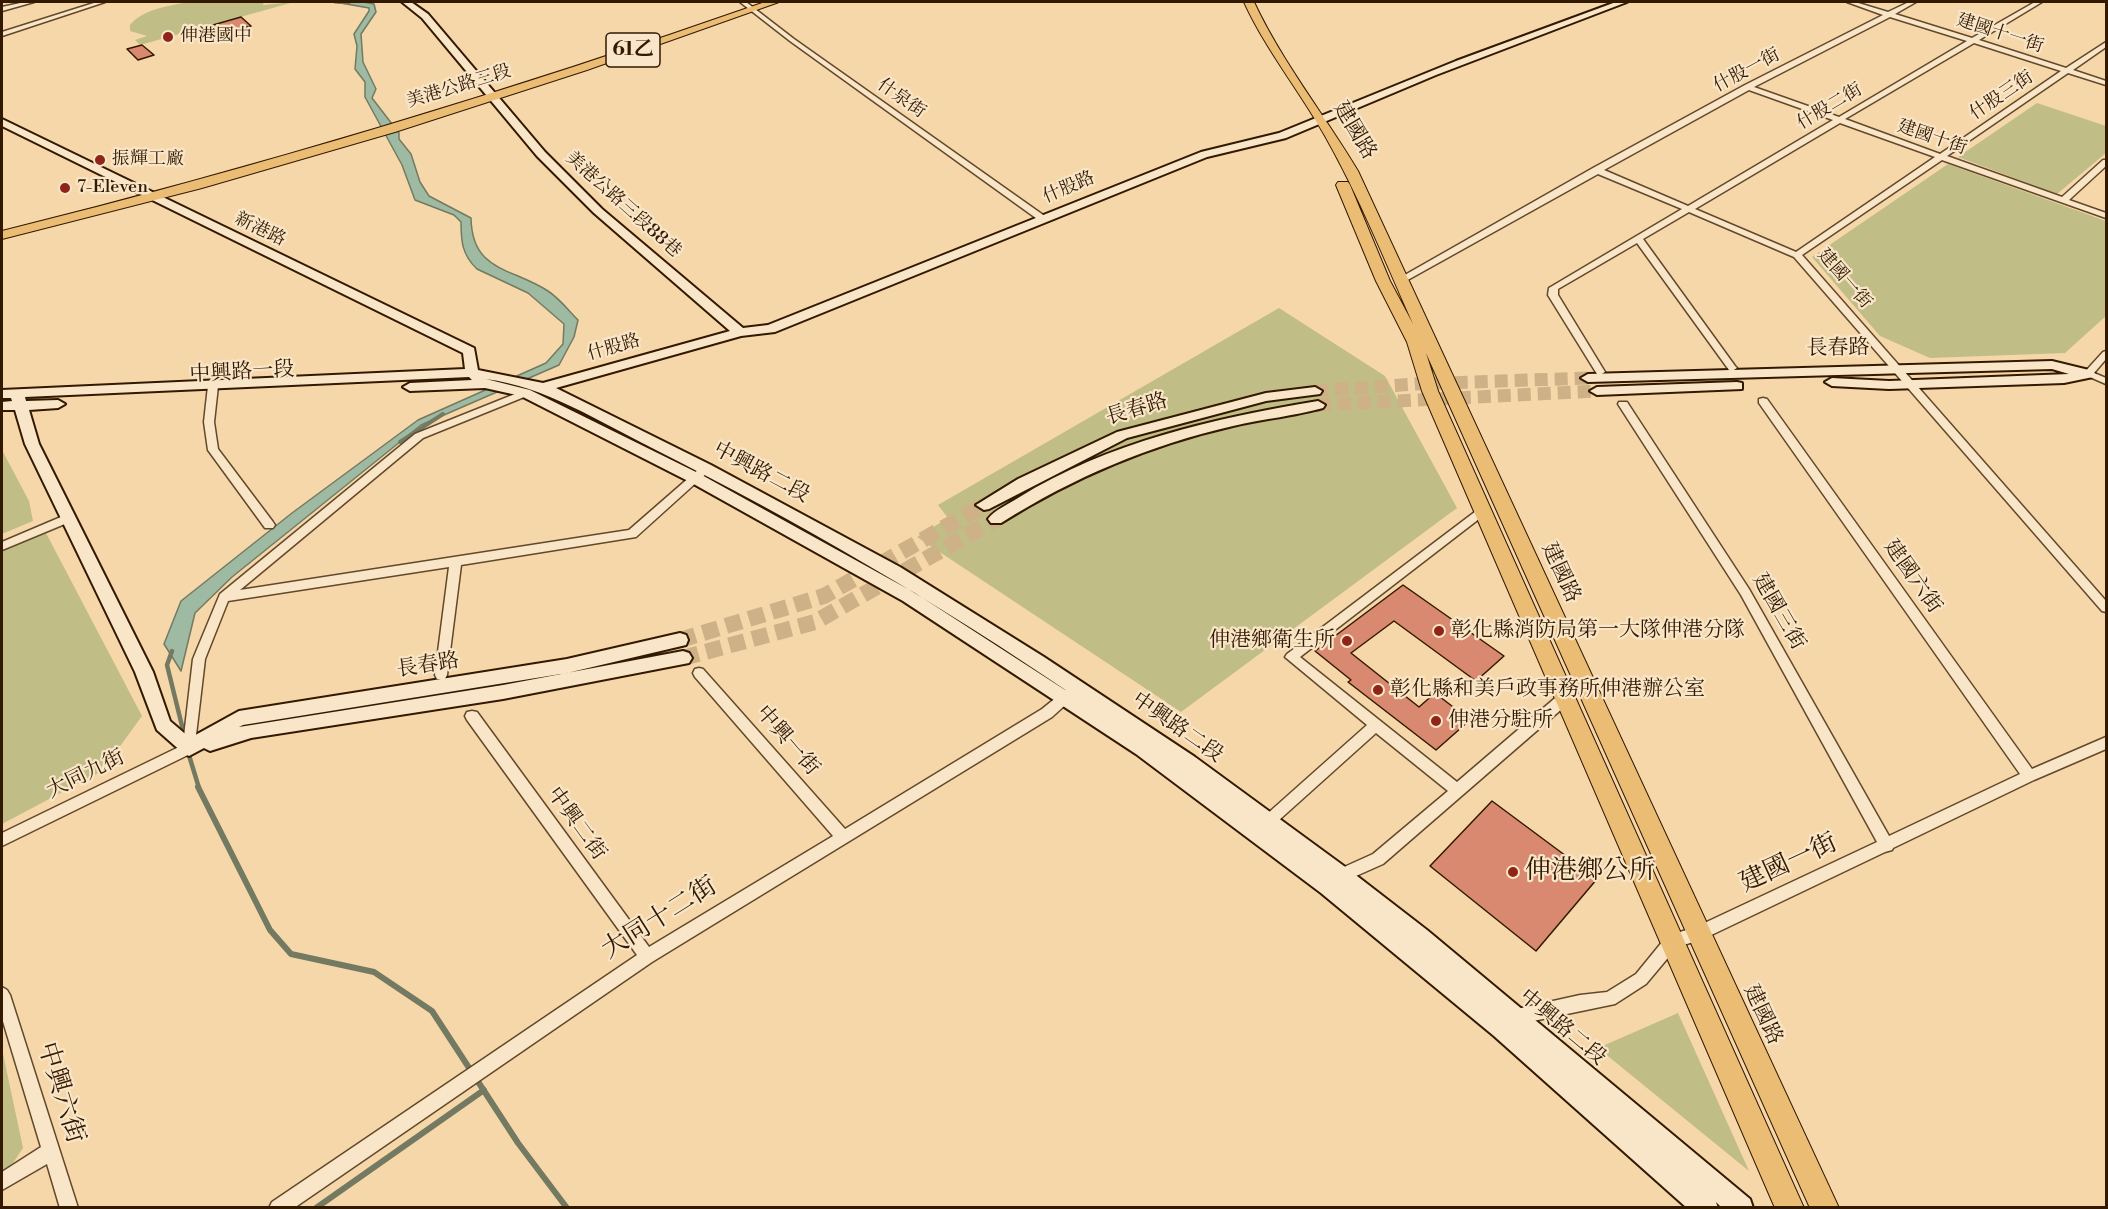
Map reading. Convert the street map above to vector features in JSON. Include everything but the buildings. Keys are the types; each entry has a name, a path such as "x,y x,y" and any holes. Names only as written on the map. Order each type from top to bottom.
{"main road":[{"name":"美港公路三段","path":"151,197 488,92 746,4 774,2"},
{"name":"建國路","path":"1238,2 1250,33 1351,171 1825,1208"},
{"name":"建國路","path":"1249,2 1258,23 1315,123 1383,280 1415,342 1430,391 1484,509 1671,941 1790,1208"},
{"name":"美港公路三段","path":"137,189 377,126"},
{"name":"61乙","path":"2,222 137,189"},
{"name":"61乙","path":"2,235 151,197"}],"street":[{"path":"2,9 31,2"},
{"path":"2,34 101,2"},
{"name":"美港公路三段88巷","path":"406,2 425,16 540,154 598,211 740,332"},
{"name":"什股路","path":"543,387 740,332 770,329 1205,154 1239,149 1315,123 1405,84 1623,2"},
{"name":"建國十一街","path":"1850,2 2106,83"},
{"name":"什股一街","path":"1596,170 1748,87 1913,2"},
{"name":"什股二街","path":"1638,239 2039,2"},
{"name":"什泉街","path":"746,4 792,40 1043,219"},
{"name":"什股三街","path":"1797,255 2106,44"},
{"name":"建國十街","path":"1748,87 2106,216"},
{"name":"新港路","path":"2,122 469,351 472,373 507,385"},
{"path":"2064,200 2106,162"},
{"path":"1401,280 1596,170"},
{"name":"建國一街","path":"1596,170 1797,255 2106,608"},
{"path":"1594,375 1553,295 1554,288 1638,239 1732,368"},
{"path":"2088,374 2106,354"},
{"name":"長春路","path":"1594,375 2052,365 2106,381"},
{"name":"中興路二段","path":"472,373 507,385 700,473"},
{"name":"中興路一段","path":"212,390 472,373"},
{"name":"長春路","path":"1597,391 1848,382 1889,385 2064,379 2088,374"},
{"path":"184,744 199,659 224,597 419,436 507,385"},
{"name":"中興路二段","path":"507,385 543,387 700,473 1071,693 1143,748 1262,827 1334,881 1508,1023 1742,1208"},
{"name":"中興路一段","path":"2,406 13,398 212,390 507,385"},
{"path":"212,390 209,422 213,450 269,525"},
{"name":"長春路","path":"984,505 1023,483 1122,435 1266,397 1316,398 1200,428 1108,458 1019,503 996,519"},
{"path":"13,398 32,444 144,672 163,725 184,744"},
{"name":"建國六街","path":"1763,400 2029,776"},
{"name":"建國三街","path":"1623,404 1745,592 1887,846"},
{"path":"224,597 632,534 700,473"},
{"path":"1458,791 1291,657 1484,509"},
{"path":"2,546 68,518"},
{"path":"441,675 456,561"},
{"name":"長春路","path":"184,744 239,718 567,666 680,640"},
{"name":"長春路","path":"184,744 251,731 503,692 683,658"},
{"name":"中興一街","path":"699,673 842,836"},
{"name":"大同十二街","path":"278,1208 440,1095 647,957 1047,713 1071,693"},
{"path":"1334,881 1378,859 1566,697"},
{"name":"中興二街","path":"472,716 647,957"},
{"path":"1262,827 1376,725"},
{"name":"建國一街","path":"1671,941 1698,934 1772,896 1887,846 2029,776 2106,743"},
{"name":"大同九街","path":"2,840 168,758 184,744"},
{"path":"1508,1023 1580,1003 1609,999 1641,979 1671,941"},
{"name":"中興六街","path":"2,995 5,1016 69,1208"},
{"name":"中興路二段","path":"1508,1023 1706,1208"},
{"path":"2,1182 51,1150"}],"shaded area":[{"path":"188,2 264,2 263,5 294,2 140,45 135,40 147,36 130,31 130,25 135,20 157,9"},
{"path":"335,2 374,4 376,12 361,34 363,62 376,89 372,98 399,133 399,139 411,154 420,182 429,196 471,218 473,236 478,249 486,258 496,266 548,291 578,320 574,337 559,365 421,425 232,577 195,613 181,671 164,644 181,601 292,513 418,420 546,363 563,344 564,324 528,293 477,269 472,264 463,247 461,222 454,215 415,200 402,165 365,97 365,82 355,69 357,46 354,34 369,8"},
{"path":"2037,103 2106,126 2106,153 2057,194 1958,157"},
{"path":"1948,164 2106,221 2106,316 2065,353 1930,358 1880,336 1812,257"},
{"path":"1279,308 1385,376 1457,508 1181,712 917,537 948,518 938,505"},
{"path":"2,450 29,501 33,521 2,534"},
{"path":"46,533 142,716 102,771 2,824 2,551"},
{"path":"1678,1013 1749,1171 1598,1048"},
{"path":"2,1049 23,1148 13,1163 2,1171"}],"waterway":[{"path":"335,2 349,3"},
{"path":"400,442 443,414"},
{"path":"172,651 167,665 185,738"},
{"path":"188,752 199,788"},
{"path":"198,787 270,930 291,954 374,972 432,1011 484,1090"},
{"path":"316,1208 484,1090"},
{"path":"484,1090 518,1143 567,1208"}],"tunnel":[{"path":"1315,391 1415,384 1588,378"},
{"path":"1318,405 1597,391"},
{"path":"680,640 824,596 984,505"},
{"path":"683,658 815,622 996,519"}],"place":[{"name":"伸港國中","path":"168,37"},
{"name":"振輝工廠","path":"100,160"},
{"name":"7-Eleven","path":"65,188"},
{"name":"彰化縣消防局第一大隊伸港分隊","path":"1439,631"},
{"name":"伸港鄉衛生所","path":"1347,641"},
{"name":"彰化縣和美戶政事務所伸港辦公室","path":"1378,690"},
{"name":"伸港分駐所","path":"1436,721"},
{"name":"伸港鄉公所","path":"1513,872"}]}
